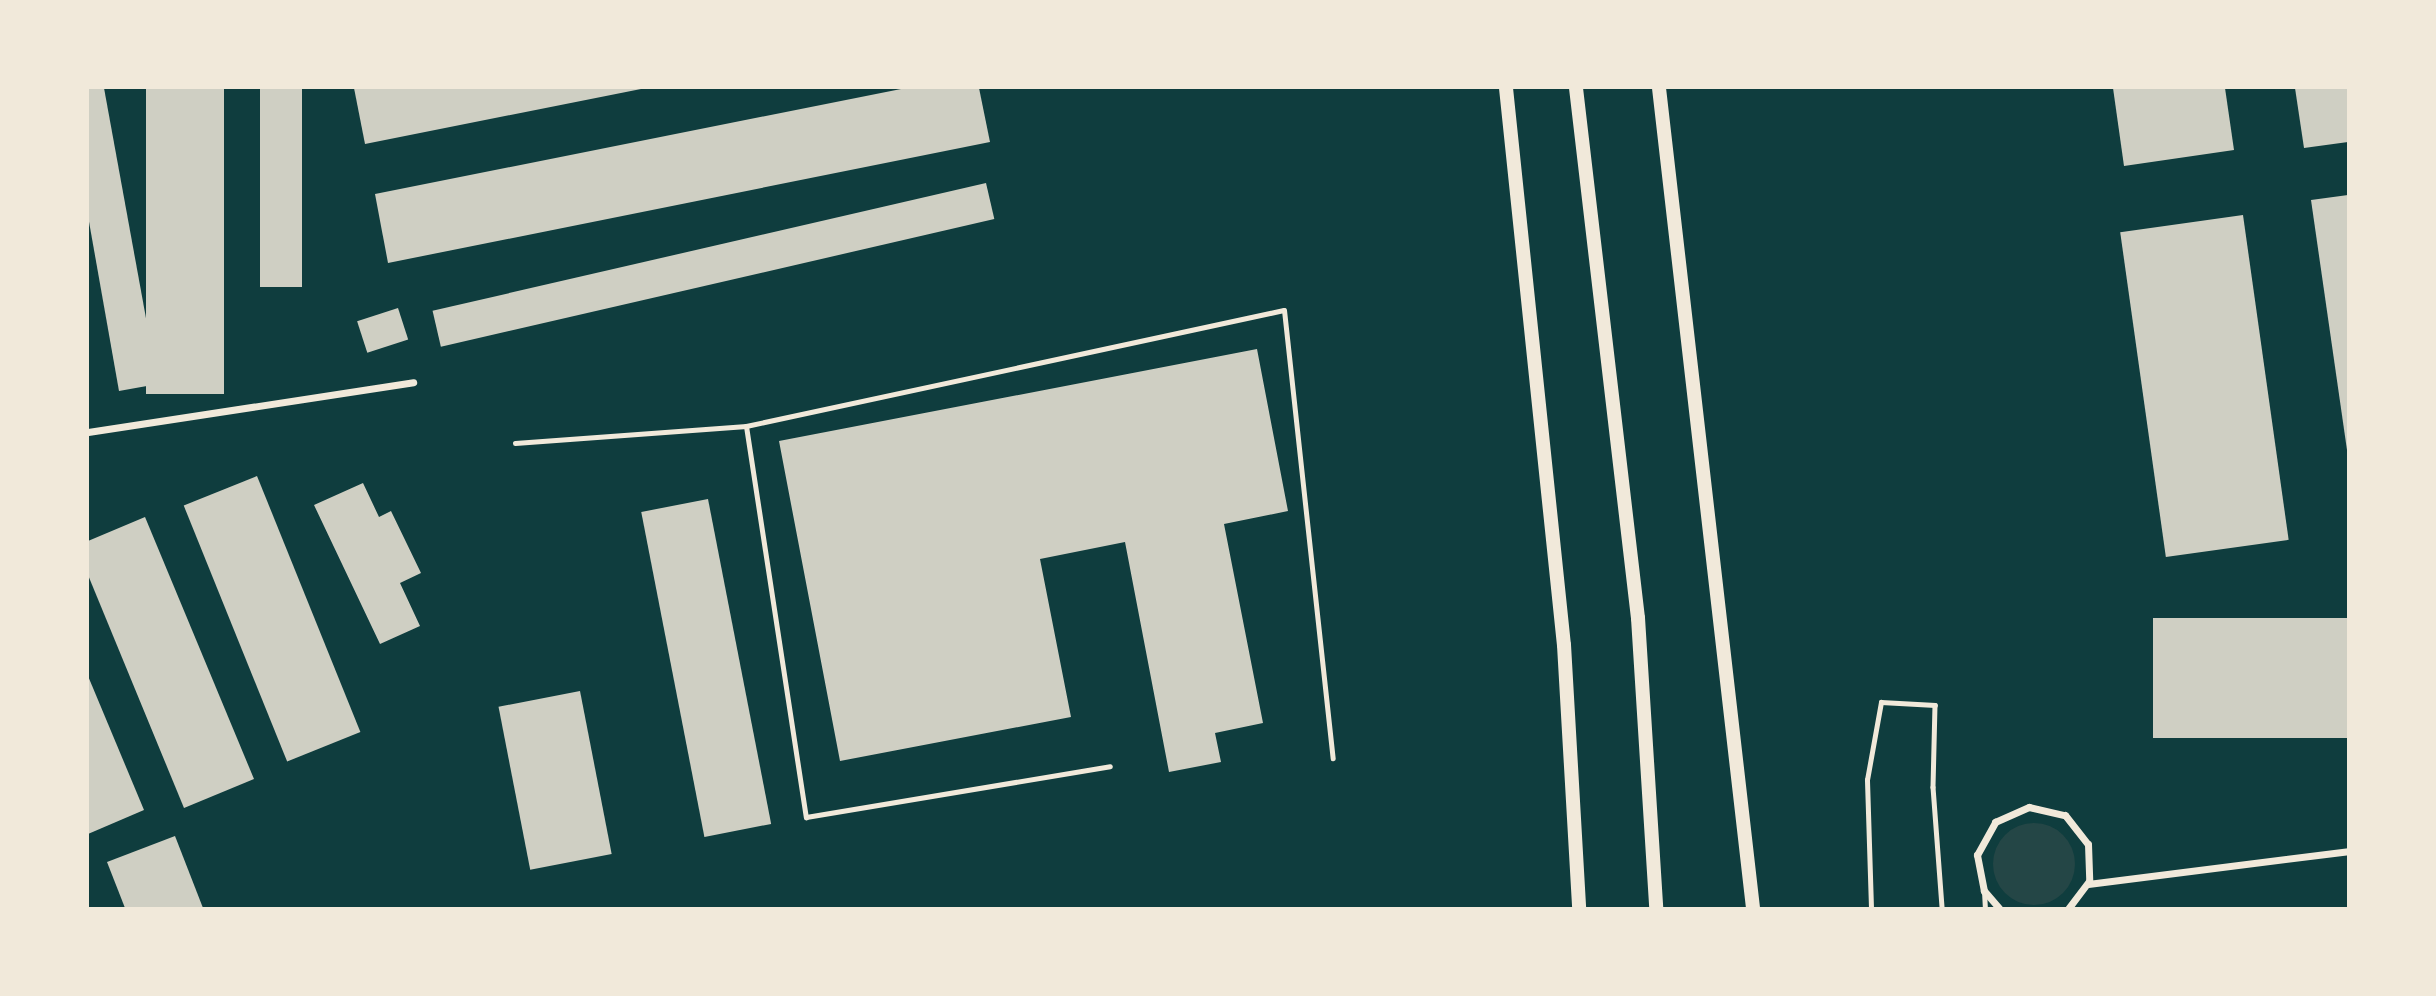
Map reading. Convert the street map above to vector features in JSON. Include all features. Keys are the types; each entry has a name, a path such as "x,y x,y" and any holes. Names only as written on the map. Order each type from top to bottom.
{"main road":[{"path":"1506,88 1564,645 1579,908"},
{"path":"1576,88 1638,618 1656,908"},
{"path":"1659,88 1753,908"}],"street":[{"path":"88,432 413,382"},
{"path":"1999,908 1984,891 1977,855 1983,837 2010,812 2029,807 2047,808 2079,827 2092,862 2088,884 2069,908"},
{"path":"2088,884 2348,851"}],"lane":[{"path":"515,443 746,426 1283,310 1333,758"},
{"path":"746,426 806,817 1110,766"},
{"path":"1984,891 1985,908"}],"path":[{"path":"1871,908 1867,780 1881,702 1934,705 1942,908"}],"shaded area":[{"path":"2034,823 2050,826 2063,835 2072,848 2075,864 2072,880 2063,893 2050,902 2034,905 2018,902 2005,893 1996,880 1993,864 1996,848 2005,835 2018,826"}],"building":[{"path":"88,88 104,88 158,384 119,391 88,216"},
{"path":"146,88 224,88 224,394 146,394"},
{"path":"260,88 302,88 302,287 260,287"},
{"path":"354,88 641,88 641,89 365,144"},
{"path":"906,88 979,88 990,142 388,263 375,194"},
{"path":"2113,88 2225,88 2234,150 2124,166"},
{"path":"2295,88 2348,88 2348,142 2304,148"},
{"path":"986,183 994,219 441,347 433,311"},
{"path":"2348,195 2348,450 2347,450 2311,200"},
{"path":"2243,215 2289,540 2166,557 2120,232"},
{"path":"398,308 408,339 367,353 357,321"},
{"path":"1257,349 1288,511 1224,524 1263,723 1215,733 1221,762 1169,772 1125,542 1040,559 1071,717 840,761 779,441"},
{"path":"257,476 360,732 287,761 184,506"},
{"path":"363,483 379,517 391,511 421,573 400,583 420,626 380,644 314,505"},
{"path":"708,499 771,824 704,837 641,512"},
{"path":"145,517 254,779 184,808 88,575 88,541"},
{"path":"2153,618 2348,618 2348,738 2153,738"},
{"path":"88,676 144,810 88,834"},
{"path":"580,691 612,854 530,870 499,707"},
{"path":"175,836 203,908 125,908 107,862"}]}
